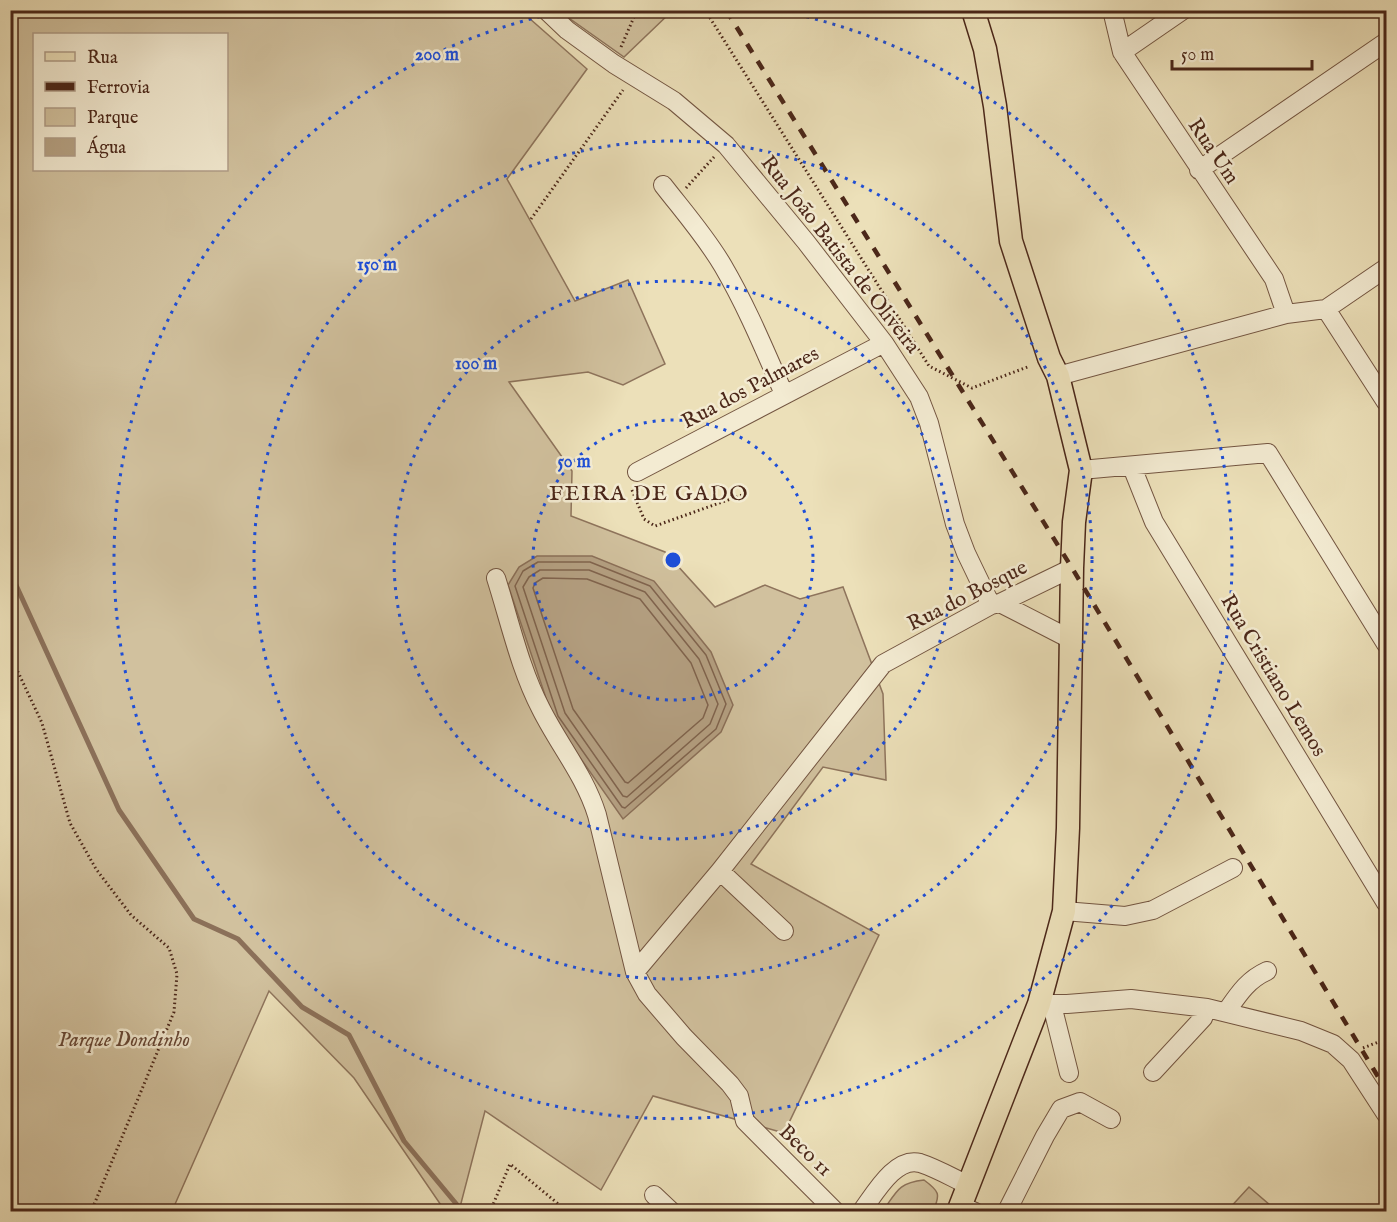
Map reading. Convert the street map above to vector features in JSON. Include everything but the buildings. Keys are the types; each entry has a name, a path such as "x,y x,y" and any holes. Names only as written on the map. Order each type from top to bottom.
{"main road":[{"path":"965,1203 1045,1004 1064,911 1072,568 1074,522 1081,470 1053,367 1011,241 995,106 984,49 973,10"}],"street":[{"name":"Rua João Batista de Oliveira","path":"546,10 567,30 614,64 674,101 726,145 806,242 884,343 919,397 929,423 962,544 996,604"},
{"name":"Rua Um","path":"1112,10 1122,52 1274,279 1286,314"},
{"path":"1122,52 1183,10"},
{"path":"1199,170 1386,42"},
{"path":"663,185 701,231 723,264 784,394"},
{"path":"1053,367 1286,314 1326,309 1386,268"},
{"path":"1326,309 1386,402"},
{"name":"Rua dos Palmares","path":"637,472 884,343"},
{"path":"1081,470 1268,453 1386,644"},
{"name":"Rua Cristiano Lemos","path":"1132,467 1154,522 1386,903"},
{"name":"Rua do Bosque","path":"720,871 883,664 996,604 1072,568"},
{"path":"496,578 530,686 541,710 591,795 635,972"},
{"path":"996,604 1072,640"},
{"path":"1064,911 1125,916 1153,910 1233,868"},
{"path":"635,972 720,871 784,931"},
{"path":"1227,1012 1245,986 1257,975 1267,971"},
{"name":"Beco 11","path":"635,972 647,994 684,1037 730,1083 739,1096 745,1121 835,1211"},
{"path":"1069,1073 1045,1004 1131,999 1207,1008 1301,1031 1333,1044 1350,1060 1386,1114"},
{"path":"1153,1072 1203,1018 1207,1008"},
{"path":"1004,1212 1060,1109 1080,1102 1111,1119"},
{"path":"861,1212 891,1173 905,1164 918,1162 965,1203"},
{"path":"654,1195 672,1212"}],"path":[{"path":"614,64 637,10"},
{"path":"705,10 929,366 972,388 1053,367"},
{"path":"531,219 633,76"},
{"path":"675,200 726,145"},
{"path":"637,472 631,482 632,488 644,519 655,526 742,495"},
{"path":"10,655 42,723 69,823 96,869 131,915 169,948 177,974 174,1012 103,1185 89,1212"},
{"path":"490,1212 510,1164 568,1212"}],"green space":[{"name":"Parque Dondinho","path":"10,11 521,11 587,69 507,179 575,301 628,280 665,364 623,385 588,372 509,382 572,471 571,516 665,552 715,607 765,585 800,599 843,587 883,694 886,780 823,767 751,864 879,935 784,1133 653,1096 601,1190 485,1111 459,1211 445,1211 354,1078 269,991 172,1211 11,1211"},
{"path":"559,11 672,11 624,57"},
{"path":"924,1180 937,1193 938,1197 933,1211 883,1211 899,1189 909,1183"},
{"path":"1249,1187 1277,1211 1227,1211"}],"water":[{"path":"537,556 592,556 654,581 711,652 733,705 721,732 623,819 553,719 508,585 519,567"}],"waterway":[{"path":"10,572 119,810 194,919 238,939 302,1007 349,1035 404,1141 463,1212"}],"railway":[{"path":"726,10 1072,568 1386,1090"}],"district":[{"name":"FEIRA DE GADO","path":"649,492"}]}
